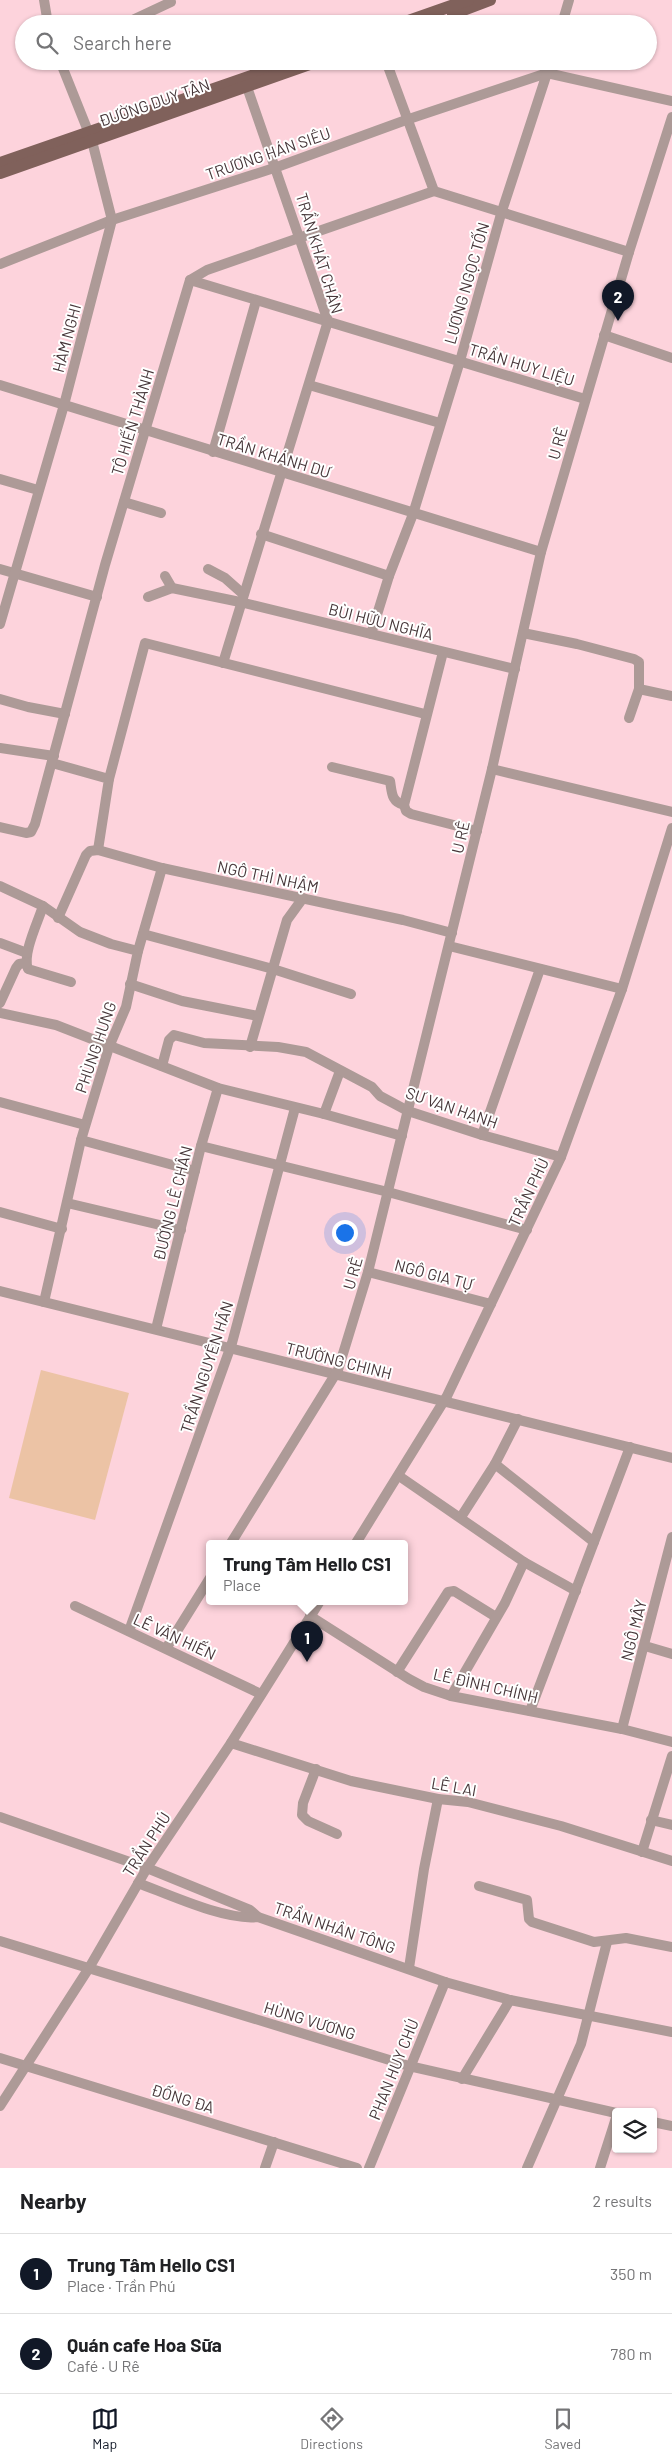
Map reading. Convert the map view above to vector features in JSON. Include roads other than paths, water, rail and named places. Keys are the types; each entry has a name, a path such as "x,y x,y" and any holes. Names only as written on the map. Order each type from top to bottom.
{"main road":[{"path":"426,15 468,0"},
{"path":"449,15 490,0"},
{"name":"ĐƯỜNG DUY TÂN","path":"0,173 269,70"},
{"name":"ĐƯỜNG DUY TÂN","path":"0,163 90,137 247,87 293,70"}],"street":[{"path":"44,0 46,15"},
{"path":"565,15 569,0"},
{"path":"143,15 171,2"},
{"name":"HÀM NGHI","path":"0,624 64,404 112,220 90,137 64,70"},
{"path":"389,70 406,120 434,191"},
{"name":"LƯƠNG NGỌC TỐN","path":"371,634 389,576 413,514 460,361 502,214 549,70"},
{"path":"548,73 672,101"},
{"name":"TRƯƠNG HÁN SIÊU","path":"0,264 112,220 276,167 406,120 548,73"},
{"name":"TRẦN KHÁT CHÂN","path":"223,662 328,321 301,237 247,87"},
{"name":"U RÊ","path":"233,1540 336,1372 368,1272 492,769 541,552 604,335 672,117"},
{"path":"190,280 207,270 434,191 502,214 629,252"},
{"name":"TRẦN HUY LIỆU","path":"190,280 586,399"},
{"name":"TÔ HIẾN THÀNH","path":"0,823 26,833 31,832 36,824 97,597 190,280"},
{"path":"213,452 256,301"},
{"path":"604,335 672,358"},
{"path":"309,384 440,424"},
{"name":"TRẦN KHÁNH DƯ","path":"0,385 541,552"},
{"path":"0,479 38,490"},
{"path":"124,502 161,513"},
{"path":"261,534 389,576"},
{"path":"0,569 97,597"},
{"path":"208,569 225,578 242,598"},
{"path":"148,597 162,590 172,588 165,576"},
{"name":"BÙI HỮU NGHĨA","path":"172,588 242,598 371,634 515,670"},
{"path":"523,633 578,644 639,662 641,671 639,689 629,718"},
{"path":"58,918 86,855 90,850 98,850 109,779 145,643 425,714"},
{"path":"443,652 425,714 404,805 411,814 477,831"},
{"path":"639,689 672,696"},
{"path":"0,699 65,714"},
{"path":"0,748 53,760 109,779"},
{"path":"332,767 390,781 392,798 398,804 404,805"},
{"path":"492,769 672,812"},
{"name":"TRẦN PHÚ","path":"358,1540 446,1399 528,1230 561,1157 622,989 672,828"},
{"name":"NGÔ THÌ NHẬM","path":"98,850 162,868 452,933"},
{"path":"0,886 42,906 80,932 111,944 138,951 162,868"},
{"path":"250,1046 287,920 302,898"},
{"path":"42,906 26,958 28,969 71,982"},
{"path":"142,934 274,969 351,994"},
{"path":"0,942 26,958"},
{"path":"449,946 622,989"},
{"name":"PHÙNG HƯNG","path":"45,1300 81,1140 109,1048 126,1007 138,951"},
{"path":"0,1003 16,968 26,958"},
{"path":"482,1135 540,969"},
{"path":"130,984 182,1001 258,1016"},
{"path":"0,1013 56,1025 109,1048 218,1088 324,1114 402,1136"},
{"name":"SƯ VẠN HẠNH","path":"162,1066 169,1040 174,1035 204,1044 278,1046 306,1052 372,1087 380,1096 408,1111 482,1135 561,1157"},
{"path":"324,1114 340,1071"},
{"name":"ĐƯỜNG LÊ CHÂN","path":"157,1325 201,1146 218,1088"},
{"path":"0,1102 85,1125"},
{"name":"TRẦN NGUYÊN HÃN","path":"129,1631 231,1346 295,1108"},
{"path":"81,1140 196,1171"},
{"path":"201,1146 388,1192 528,1230"},
{"path":"67,1203 181,1230"},
{"path":"0,1212 62,1229"},
{"name":"NGÔ GIA TỰ","path":"368,1272 491,1304"},
{"name":"TRƯỜNG CHINH","path":"0,1286 45,1300 336,1372 672,1451"},
{"name":"TRƯỜNG CHINH","path":"0,1291 157,1325 231,1346"},
{"name":"TRƯỜNG CHINH","path":"446,1399 672,1458"},
{"path":"461,1517 495,1464 518,1419"},
{"path":"530,1711 630,1447"},
{"path":"495,1464 594,1542"},
{"path":"399,1476 524,1562 576,1591"},
{"name":"NGÔ MÂY","path":"622,1730 669,1565 672,1537"},
{"path":"451,1696 513,1589 524,1562"},
{"path":"166,1647 206,1584"},
{"path":"397,1672 448,1592 454,1591 496,1617"},
{"name":"TRẦN PHÚ","path":"0,2106 24,2065 89,1968 147,1868 231,1743 317,1605"},
{"name":"LÊ VĂN HIẾN","path":"75,1606 166,1647 261,1694"},
{"name":"LÊ ĐÌNH CHÍNH","path":"310,1616 397,1672 424,1687 451,1696 622,1730 672,1742"},
{"path":"645,1646 672,1654"},
{"name":"LÊ LAI","path":"231,1743 351,1781 438,1799 468,1802 561,1826 672,1861"},
{"path":"642,1852 672,1756"},
{"path":"316,1769 303,1804 302,1815 308,1821 337,1834"},
{"path":"409,1968 424,1869 438,1799"},
{"name":"TRẦN NHÂN TÔNG","path":"0,1817 147,1868 235,1904 258,1917 445,1982 510,2000 589,2014 672,2032"},
{"path":"651,1820 672,1825"},
{"path":"138,1883 230,1915 247,1918 258,1917"},
{"path":"479,1886 527,1900 529,1919 536,1924 594,1942 626,1938 672,1947"},
{"name":"HÙNG VƯƠNG","path":"0,1941 409,2066 612,2113"},
{"path":"527,2168 581,2044 606,1942"},
{"name":"PHAN HUY CHÚ","path":"370,2168 409,2066 445,1982"},
{"path":"462,2079 510,2000"},
{"name":"ĐỐNG ĐA","path":"0,2058 357,2168"},
{"path":"657,2123 672,2126"},
{"path":"600,2168 612,2130"},
{"path":"265,2168 274,2142"}],"place":[{"name":"Quán cafe Hoa Sữa","path":"618,321"},
{"name":"Trung Tâm Hello CS1","path":"307,1662"}]}
